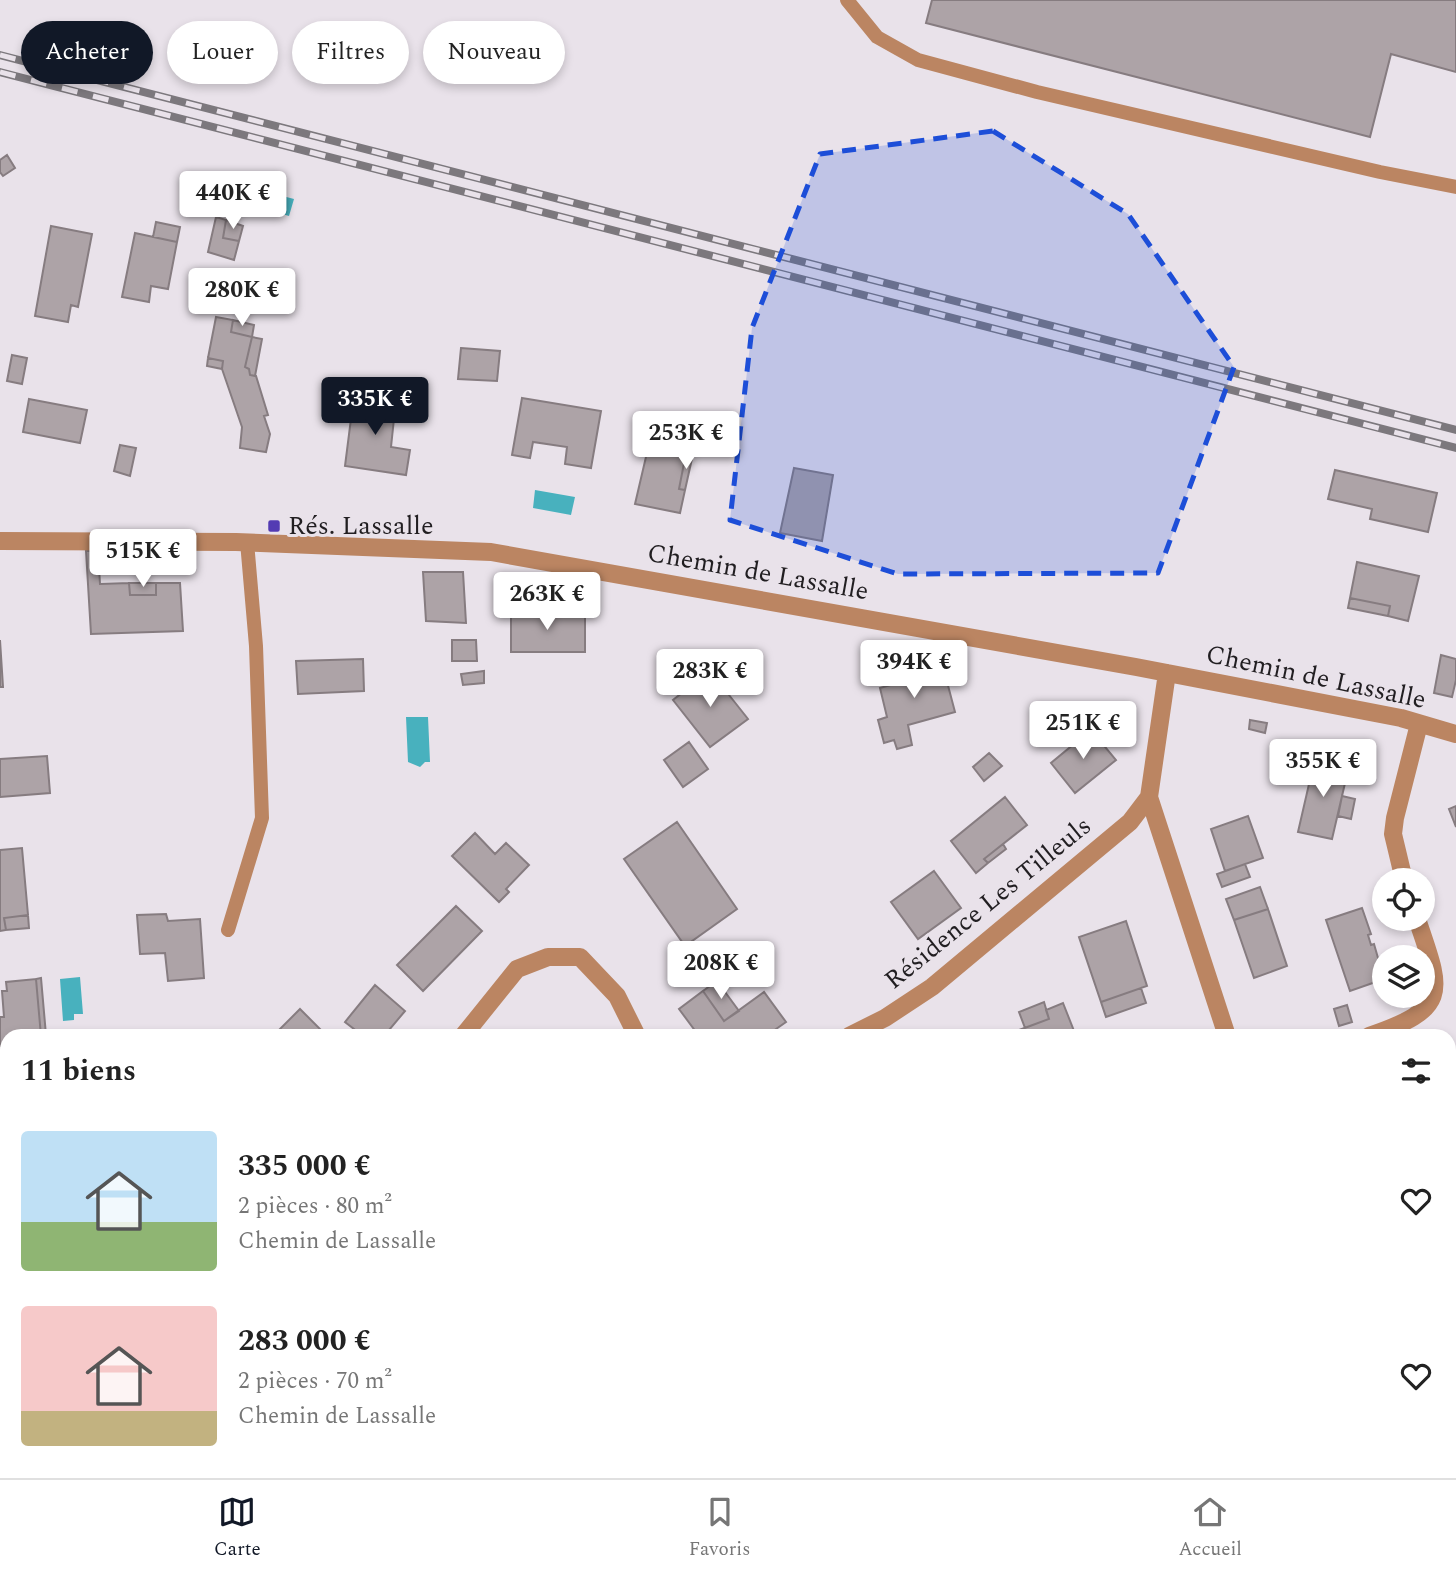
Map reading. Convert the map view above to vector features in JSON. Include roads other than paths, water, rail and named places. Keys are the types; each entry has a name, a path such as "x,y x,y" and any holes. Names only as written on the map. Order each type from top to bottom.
{"street":[{"name":"Chemin de Lassalle","path":"0,541 247,542 491,552 1167,673 1388,715 1456,734"},
{"path":"1167,673 1149,797 1225,1029"},
{"path":"1401,868 1393,834 1419,724"},
{"name":"Résidence Les Tilleuls","path":"863,1029 885,1018 932,986 1123,829 1149,797"},
{"path":"1391,1029 1417,1016 1429,1004 1435,990 1435,970 1421,931"},
{"path":"469,1029 517,969 548,957 580,957 617,996 634,1029"}],"lane":[{"path":"847,0 877,37 918,61 1064,98 1380,172 1456,187"},
{"path":"228,930 262,818 256,646 247,542"}],"water":[{"path":"260,190 294,199 289,216 255,206 253,197 259,194"},
{"path":"535,490 575,497 571,515 533,508"},
{"path":"406,717 428,717 430,762 425,762 420,767 408,762"},
{"path":"80,977 83,1014 74,1014 74,1020 63,1021 60,979"}],"railway":[{"path":"0,55 1456,430"},
{"path":"0,72 1456,448"}],"place":[{"name":"Rés. Lassalle","path":"274,526"}]}
